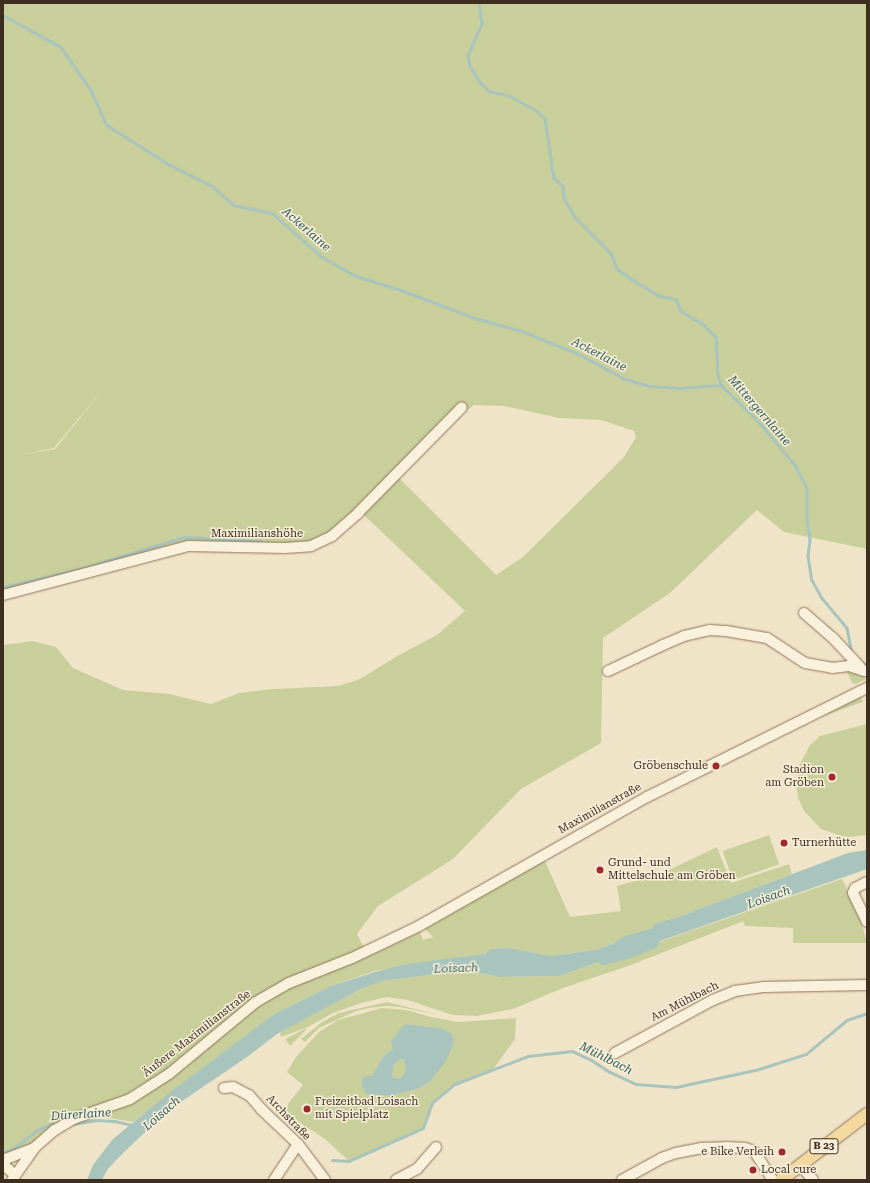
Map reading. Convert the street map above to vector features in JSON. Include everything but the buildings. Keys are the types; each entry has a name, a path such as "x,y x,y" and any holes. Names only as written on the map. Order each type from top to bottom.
{"main road":[{"name":"B 23","path":"781,1180 867,1114"}],"street":[{"name":"Maximilianshöhe","path":"3,595 189,546 285,548 311,546 332,536 358,513 462,407"},
{"path":"804,613 866,672"},
{"path":"608,671 663,644 684,636 710,630 757,635 767,638 806,663 832,668 850,666 866,672"},
{"name":"Maximilianstraße","path":"393,939 457,905 583,831 647,797 867,688"},
{"path":"867,882 855,888 853,893 867,922"},
{"name":"Äußere Maximilianstraße","path":"14,1178 34,1148 55,1130 74,1119 130,1099 166,1076 262,998 289,983 352,958 393,939"},
{"name":"Am Mühlbach","path":"615,1053 713,1000 735,991 763,987 867,985"},
{"name":"Archstraße","path":"224,1088 233,1087 249,1095 261,1109 298,1144 325,1180"},
{"path":"274,1180 298,1144"},
{"path":"396,1180 417,1169 436,1147"},
{"path":"622,1180 656,1161 676,1153 701,1148 726,1147 746,1148 754,1151 773,1180"},
{"path":"3,1160 34,1148"},
{"path":"3,1164 14,1178"},
{"path":"800,1165 813,1180"}],"green space":[{"path":"3,3 867,3 867,549 784,532 757,510 670,593 603,638 601,743 521,789 453,859 378,906 357,934 367,954 378,952 420,932 423,940 433,937 425,929 544,859 570,917 621,911 617,886 663,873 717,847 731,883 789,864 792,874 678,917 656,923 652,928 625,936 614,943 595,950 551,956 509,948 491,949 483,954 375,971 331,986 274,1014 133,1122 86,1114 3,1160 3,645 33,641 56,647 73,668 123,690 169,694 211,704 239,693 273,689 339,686 360,679 399,655 437,635 465,611 364,515 321,547 300,542 293,544 197,543 3,592","holes":["106,386 55,449 21,455 54,448","474,405 504,406 559,418 601,420 634,431 636,437 624,457 523,557 496,575 398,477 457,417"]},
{"path":"845,668 859,670 866,679 856,684 852,683"},
{"path":"861,696 863,702 809,721"},
{"name":"Stadion am Gröben","path":"867,724 867,835 848,837 838,835 821,829 804,811 798,798 796,783 800,764 810,745 820,736"},
{"path":"769,835 779,864 733,880 723,851"},
{"path":"842,879 858,911 867,943 793,943 793,928 745,926 743,921 628,966 563,988 513,1009 477,1016 452,1015 408,1000 387,997 361,1003 333,1013 308,1027 281,1037 280,1032 361,989 382,981 453,972 475,972 499,977 559,976"},
{"path":"387,1002 443,1016 400,1007 385,1006 369,1008 356,1011 319,1028 305,1042 301,1039 322,1022 339,1013"},
{"path":"382,1008 406,1010 458,1022 516,1018 515,1039 494,1068 455,1084 432,1103 423,1128 349,1161 325,1139 299,1122 287,1111 288,1104 303,1085 287,1072 296,1057 319,1032 338,1020","holes":["405,1024 441,1028 430,1082 417,1089 394,1095 366,1076 372,1076 384,1055 393,1049"]},
{"path":"307,1028 305,1031 290,1046 285,1039"},
{"path":"403,1059 406,1068 404,1074 399,1079 395,1078 392,1076 394,1064"}],"water":[{"path":"867,850 867,869 559,976 499,977 475,972 453,972 382,981 361,989 277,1034 247,1057 166,1112 120,1156 107,1170 102,1180 87,1180 93,1165 113,1139 169,1093 274,1014 331,986 375,972 407,964 484,954 491,949 509,948 551,956 595,950 614,943 625,936 652,928 656,923 678,917 848,853"},
{"path":"405,1024 441,1028 452,1034 454,1042 446,1061 430,1082 417,1089 394,1095 380,1096 366,1094 362,1086 362,1079 366,1076 372,1076 384,1055 393,1049 391,1041","holes":["403,1059 406,1068 404,1074 399,1079 392,1076 394,1065 399,1060"]}],"waterway":[{"name":"Mittergernlaine","path":"479,3 482,24 468,55 470,66 480,82 489,91 510,96 537,111 545,119 554,178 563,186 564,198 575,217 611,253 617,269 660,296 676,299 681,311 704,325 716,337 718,375 721,385 759,422 795,465 807,488 807,518 810,540 808,556 812,580 822,598 847,628 852,653"},
{"name":"Ackerlaine","path":"3,15 61,47 92,92 107,125 170,165 212,186 234,205 272,213 322,257 356,276 401,290 475,318 522,331 579,354 623,378 650,386 679,388 721,385"},
{"path":"3,587 80,569 184,537 260,541"},
{"name":"Mittergernlaine","path":"861,662 867,665"},
{"name":"Loisach","path":"604,958 627,952 652,942"},
{"name":"Mühlbach","path":"332,1160 349,1161 423,1128 432,1103 455,1084 528,1056 572,1051 593,1061 610,1072 636,1084 676,1087 759,1069 806,1054 847,1020 867,1013"},
{"name":"Dürerlaine","path":"73,1124 99,1120 115,1121 133,1125"},
{"name":"Dürerlaine","path":"3,1153 11,1150 36,1131 51,1124 58,1124"}],"place":[{"name":"Gröbenschule","path":"716,766"},
{"name":"Stadion am Gröben","path":"832,777"},
{"name":"Turnerhütte","path":"784,843"},
{"name":"Grund- und Mittelschule am Gröben","path":"600,870"},
{"name":"Freizeitbad Loisach mit Spielplatz","path":"307,1109"},
{"name":"e Bike Verleih","path":"782,1152"},
{"name":"Local cure","path":"753,1170"}]}
